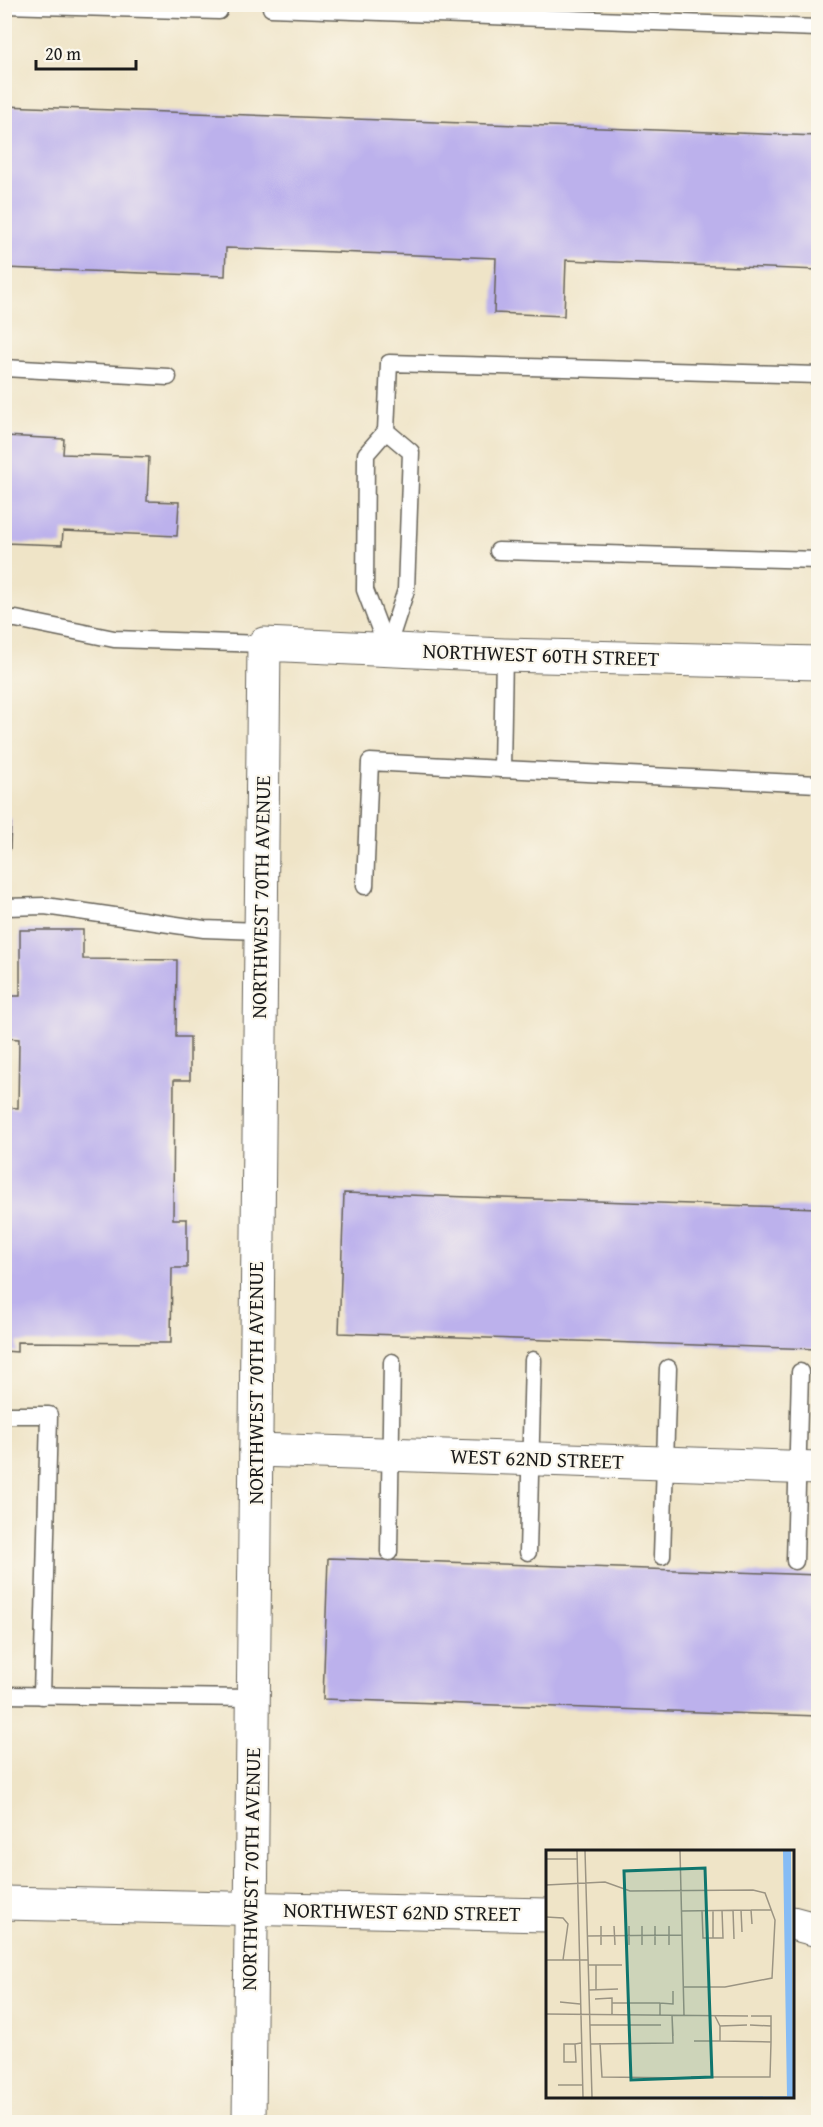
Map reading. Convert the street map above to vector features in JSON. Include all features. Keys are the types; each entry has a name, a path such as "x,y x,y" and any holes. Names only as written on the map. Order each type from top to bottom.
{"street":[{"name":"NORTHWEST 60TH STREET","path":"264,644 504,655 819,663"},
{"name":"NORTHWEST 70TH AVENUE","path":"249,2122 264,644"},
{"name":"WEST 62ND STREET","path":"256,1450 808,1468"},
{"name":"NORTHWEST 62ND STREET","path":"4,1903 546,1915"},
{"path":"793,1923 819,1930"}],"lane":[{"path":"4,4 219,11"},
{"path":"271,8 819,28"},
{"path":"387,648 365,590 366,454 386,431 389,363 819,375"},
{"path":"4,368 168,377"},
{"path":"386,431 411,452 406,590 387,648"},
{"path":"498,551 819,560"},
{"path":"4,619 114,639 264,644"},
{"path":"502,769 504,655"},
{"path":"365,886 370,762 819,784"},
{"path":"4,907 45,906 204,929 260,931"},
{"path":"528,1552 533,1360"},
{"path":"389,1552 392,1362"},
{"path":"662,1556 668,1368"},
{"path":"795,1561 808,1468 800,1372"},
{"path":"4,1414 49,1415 42,1696"},
{"path":"4,1695 253,1698"}],"building":[{"path":"4,106 818,136 818,270 566,260 564,316 494,313 496,258 226,248 225,276 4,268"},
{"path":"4,436 64,439 63,454 149,457 147,501 179,502 177,536 63,531 62,545 4,543"},
{"path":"4,818 11,818 10,850 4,850"},
{"path":"20,930 83,930 83,959 177,960 176,1037 190,1037 190,1080 174,1080 173,1219 187,1219 187,1268 172,1268 171,1343 17,1342 17,1352 4,1351 4,1107 18,1108 19,1039 5,1038 5,996 20,996"},
{"path":"344,1193 818,1208 818,1349 339,1333"},
{"path":"328,1558 818,1575 818,1716 323,1699"}]}
